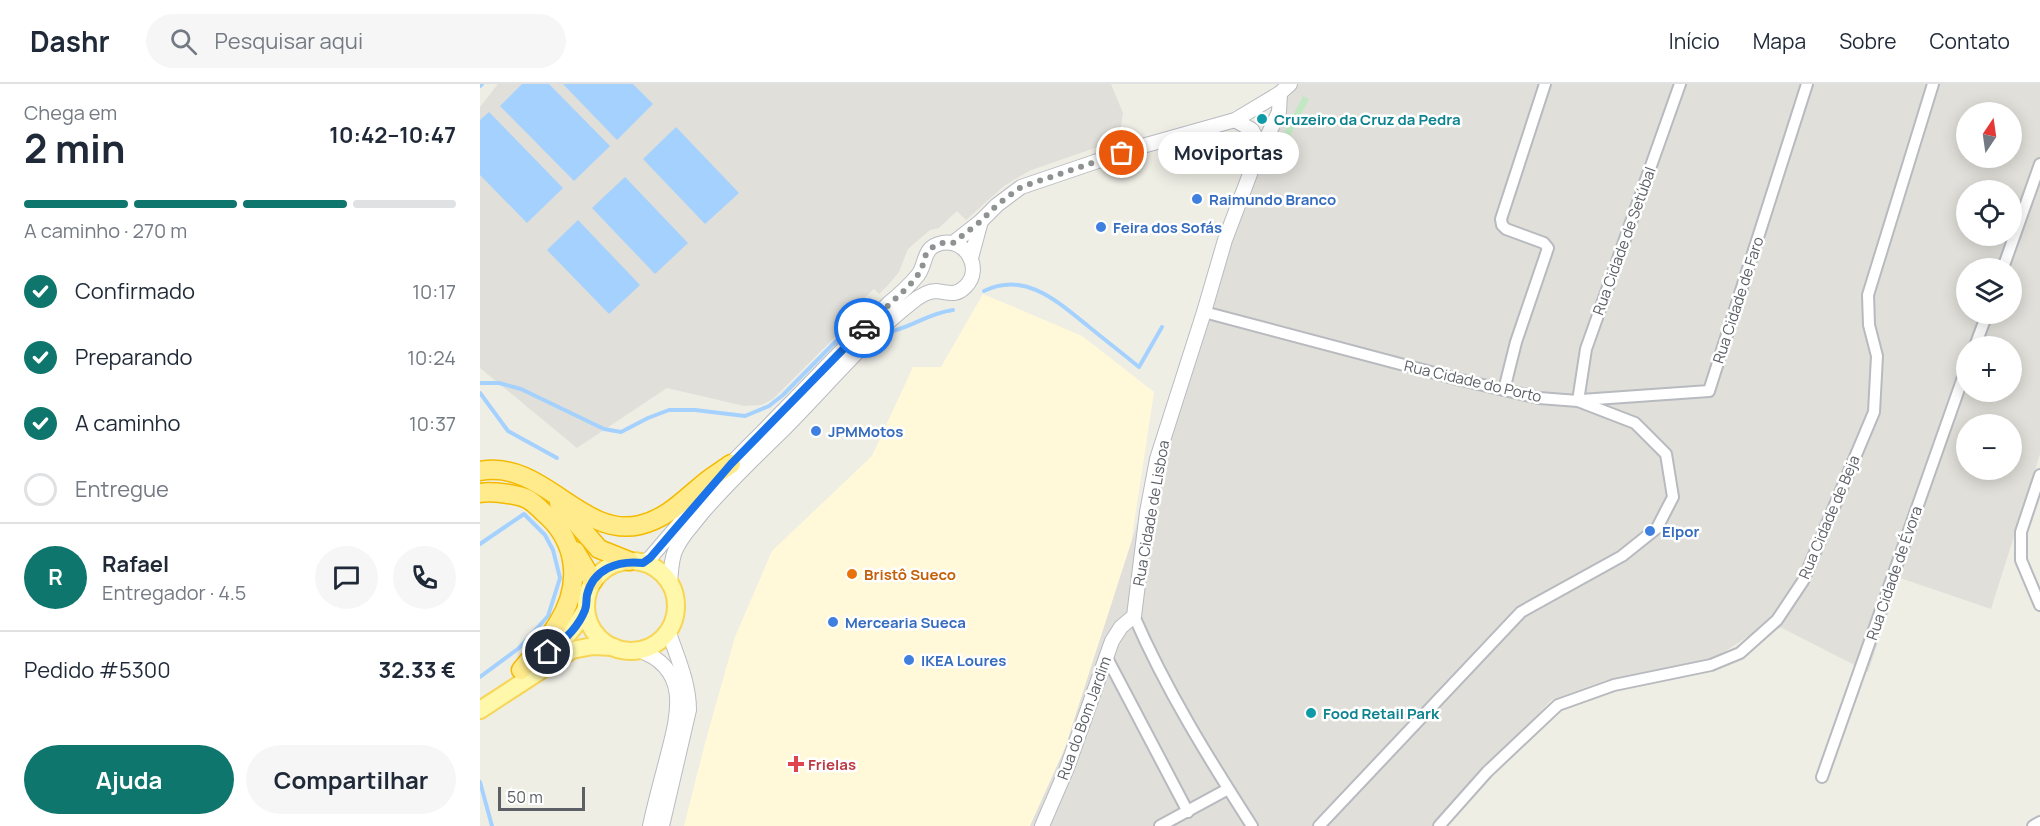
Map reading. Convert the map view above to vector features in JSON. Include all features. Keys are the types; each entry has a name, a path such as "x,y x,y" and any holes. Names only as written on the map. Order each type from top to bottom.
{"highway":[{"path":"480,471 510,472 531,479 597,520 612,526 640,525 671,512 709,479 731,464"},
{"path":"549,490 599,549 636,562"},
{"path":"480,493 490,491 527,499 553,520 593,581"},
{"path":"521,670 558,623 570,598 573,559 562,532"}],"main road":[{"path":"953,243 1021,187 1139,147 1235,120 1285,89"},
{"name":"Rua Cidade de Lisboa","path":"1134,616 1157,459 1225,240 1261,148 1279,112 1285,89"},
{"path":"1235,120 1252,130 1261,148"},
{"path":"971,258 981,221"},
{"path":"636,562 657,550 731,464 866,326 909,286 921,271 926,254 933,247 942,243 953,243 964,248 971,258 973,267 972,277 967,286 958,292 948,294 935,291 926,284 921,271"},
{"path":"670,583 675,549 717,496 874,335 912,302 935,291"},
{"path":"480,710 572,650 593,646 638,650 660,640 674,619 676,607 670,583 653,567 636,562 615,564 593,581 587,594 586,609 589,621 594,632 614,647"},
{"path":"480,696 561,643 573,631 586,609"},
{"name":"Rua do Bom Jardim","path":"1042,826 1067,768 1112,641 1121,627 1134,616"},
{"path":"662,826 689,710 689,694 684,673 668,630"},
{"path":"638,650 650,654 668,668 678,697 675,726 650,826"}],"street":[{"path":"1504,390 1516,342 1548,248 1544,243 1506,229 1501,219 1545,84"},
{"name":"Rua Cidade de Setúbal","path":"1578,401 1586,349 1680,84"},
{"name":"Rua Cidade de Faro","path":"1578,401 1709,391 1807,84"},
{"name":"Rua Cidade de Beja","path":"1439,826 1487,772 1558,705 1614,685 1711,665 1740,653 1777,620 1803,581 1874,412 1877,356 1869,325 1868,295 1933,84"},
{"path":"2007,258 2040,164"},
{"name":"Rua Cidade do Porto","path":"1204,312 1504,390 1539,398 1578,401 1635,423 1666,454 1673,497 1657,528 1622,556 1521,612 1319,826"},
{"name":"Rua Cidade de Évora","path":"1822,777 1956,397"},
{"path":"2040,475 2021,532 2021,560 2040,605"},
{"path":"1134,616 1164,678 1252,826"},
{"path":"1106,656 1188,812"},
{"path":"1160,826 1228,789"},
{"path":"2033,826 2040,822"}],"shaded area":[{"path":"498,84 1111,84 1123,113 1120,133 1106,144 1029,171 1004,186 966,220 957,211 939,228 930,230 908,249 899,272 888,285 879,294 874,289 857,305 851,321 773,399 761,405 744,406 667,388 577,448 480,368 480,107"},
{"path":"1279,84 2040,84 2040,454 1991,609 1900,578 1868,672 1782,628 1758,630 1710,661 1606,680 1551,700 1438,826 1030,826 1065,748"},
{"path":"983,294 1082,336 1154,392 1131,543 1065,748 1030,826 684,826 735,637 772,551 872,456 913,367 941,367"}],"green space":[{"path":"1303,96 1309,99 1274,167 1270,160 1279,142 1283,144 1286,139 1282,137"}],"water":[{"path":"522,84 549,84 610,146 574,181 500,106"},
{"path":"563,84 633,84 653,104 617,140"},
{"path":"489,112 563,188 527,223 480,175 480,120"},
{"path":"676,127 739,193 705,224 643,159"},
{"path":"625,177 688,243 655,274 592,208"},
{"path":"578,220 640,285 609,314 547,250"}],"waterway":[{"path":"984,291 999,286 1013,285 1040,292 1064,307 1139,367 1162,327"},
{"path":"893,331 953,310"},
{"path":"480,383 499,383 521,389 604,429 621,432 669,410 695,410 745,416 769,406 783,395 845,332"},
{"path":"480,393 508,431 557,458"},
{"path":"480,544 524,514 545,535 553,550 560,578 548,616 519,648 480,677"},
{"path":"480,782 492,826"}],"way so far":[{"path":"864,328 909,286 921,271 926,254 933,247 942,243 953,243 1021,187 1122,153"}],"place":[{"name":"Cruzeiro da Cruz da Pedra","path":"1262,119"},
{"name":"Moviportas","path":"1122,153"},
{"name":"Raimundo Branco","path":"1197,199"},
{"name":"Feira dos Sofás","path":"1101,227"},
{"name":"JPMMotos","path":"816,431"},
{"name":"Elpor","path":"1650,531"},
{"name":"Bristô Sueco","path":"852,574"},
{"name":"Mercearia Sueca","path":"833,622"},
{"name":"IKEA Loures","path":"909,660"},
{"name":"Food Retail Park","path":"1311,713"},
{"name":"Frielas","path":"796,764"}],"route":[{"path":"548,652 573,631 586,609 587,594 593,581 615,564 629,561 643,563 650,558 731,464 864,328"}]}
